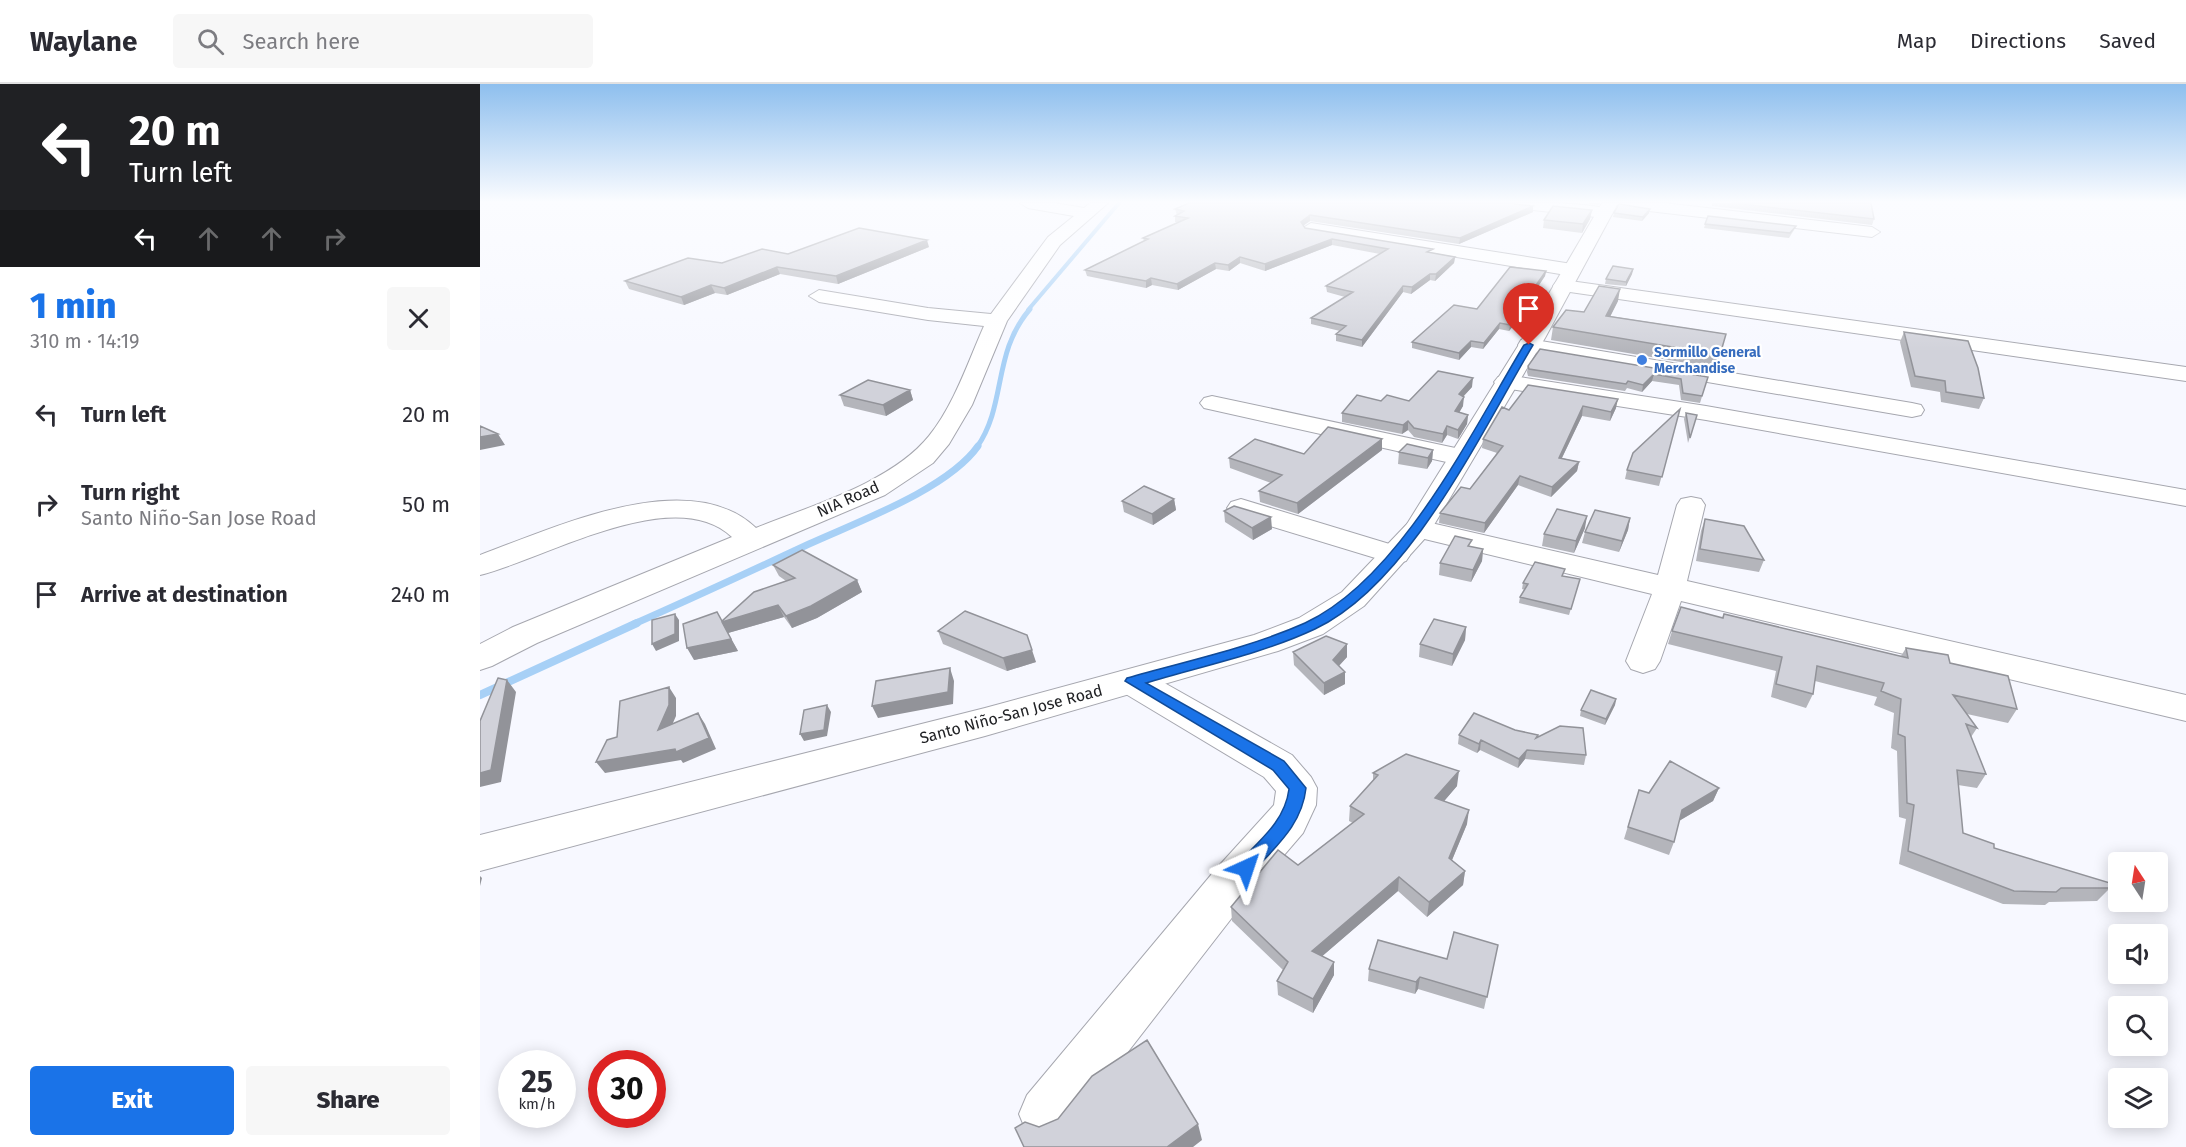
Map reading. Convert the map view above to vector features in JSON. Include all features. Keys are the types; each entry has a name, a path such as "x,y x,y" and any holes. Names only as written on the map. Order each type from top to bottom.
{"street":[{"name":"NIA Road","path":"480,658 535,631 875,489 924,457 940,439 960,405 997,321 1046,253"},
{"path":"1437,253 1567,278 2186,374"},
{"name":"Santo Niño-San Jose Road","path":"480,853 1132,681 1266,643 1311,626 1353,599 1418,529 1529,345 1581,253"},
{"path":"819,296 928,314 997,321"},
{"path":"1529,345 1912,410"},
{"path":"1506,382 1706,413 2186,498"},
{"path":"1212,403 1460,457"},
{"path":"1643,661 1670,588 1691,505"},
{"path":"1241,508 1395,555"},
{"path":"480,566 609,520 653,511 690,509 719,514 734,523 752,540"},
{"path":"1418,529 2186,708"},
{"path":"1046,1114 1232,883 1288,821 1295,805 1297,788 1278,766 1132,681"}],"building":[{"path":"752,253 895,253 836,276 777,267 724,288 711,285 681,297 625,281 688,258 722,263"},
{"path":"1120,253 1296,253 1265,264 1240,257 1228,265 1215,263 1177,284 1151,278 1146,281 1085,270"},
{"path":"1382,253 1430,253 1455,257 1436,274 1430,274 1412,287 1403,286 1362,340 1336,334 1346,326 1311,318 1353,292 1326,286"},
{"path":"1613,266 1633,269 1626,282 1606,279"},
{"path":"1510,267 1546,271 1529,295 1533,296 1510,325 1500,323 1484,343 1471,341 1459,353 1412,342 1454,305 1477,309"},
{"path":"1599,286 1620,289 1606,316 1726,334 1720,355 1553,327 1566,310 1584,312"},
{"path":"1904,332 1968,341 1978,368 1984,398 1946,392 1945,381 1915,376"},
{"path":"1540,349 1708,377 1702,396 1683,393 1681,379 1654,374 1643,385 1628,381 1626,384 1529,369 1528,366"},
{"path":"1438,371 1473,378 1459,394 1464,397 1455,411 1468,415 1458,430 1447,426 1443,434 1414,428 1408,421 1403,425 1342,413 1357,395 1381,401 1387,395 1409,401"},
{"path":"868,380 910,390 883,405 840,395"},
{"path":"1528,385 1618,399 1611,412 1583,406 1559,458 1579,462 1552,487 1520,476 1485,523 1440,513 1461,487 1470,489 1503,446 1483,439 1502,407 1509,410"},
{"path":"1680,409 1662,477 1627,470 1633,453"},
{"path":"1686,413 1697,415 1690,438"},
{"path":"480,426 498,434 480,437"},
{"path":"1328,427 1382,439 1297,503 1259,491 1282,475 1229,458 1255,439 1304,454"},
{"path":"1407,444 1433,450 1428,458 1399,452"},
{"path":"1144,486 1174,499 1152,514 1122,501"},
{"path":"1234,506 1271,517 1252,528 1224,511"},
{"path":"1557,509 1587,516 1576,541 1544,534"},
{"path":"1595,510 1630,518 1622,541 1585,532"},
{"path":"1705,519 1744,526 1764,560 1700,549"},
{"path":"1455,536 1472,540 1468,546 1483,549 1473,570 1440,563"},
{"path":"802,550 857,580 811,606 786,616 778,605 722,622 731,639 687,648 683,624 717,612 722,621 754,592 795,578 773,565"},
{"path":"1535,562 1565,569 1562,576 1580,579 1571,609 1520,597 1528,584 1523,583"},
{"path":"1681,607 1723,618 1724,614 1908,658 1906,648 1948,655 1950,663 2008,676 2017,709 1953,695 1977,728 1966,724 1986,774 1957,770 1963,833 1994,844 1994,848 2108,882 2108,888 2061,888 2056,892 2014,891 1908,851 1914,805 1907,803 1905,737 1898,734 1901,699 1881,691 1884,683 1817,666 1813,694 1776,684 1782,657 1672,631"},
{"path":"965,611 1027,635 1032,650 1003,658 938,631"},
{"path":"675,614 675,634 652,644 652,620"},
{"path":"1434,619 1466,627 1453,654 1420,644"},
{"path":"1326,636 1347,644 1333,660 1345,672 1324,683 1293,652"},
{"path":"950,668 948,692 872,706 876,681"},
{"path":"498,678 507,680 491,770 480,773 480,721"},
{"path":"669,687 669,705 658,730 698,713 709,738 676,752 675,749 596,762 607,740 617,737 620,701"},
{"path":"1591,690 1616,699 1606,719 1581,710"},
{"path":"827,705 824,730 800,734 804,710"},
{"path":"1474,713 1515,730 1538,735 1536,738 1560,726 1583,728 1586,755 1527,750 1519,759 1481,740 1479,744 1459,735"},
{"path":"1406,754 1459,771 1435,798 1469,810 1449,858 1465,871 1429,902 1399,877 1312,951 1334,962 1313,999 1277,981 1288,962 1231,907 1278,850 1298,865 1364,814 1350,806 1378,775 1373,773"},
{"path":"1670,761 1719,788 1682,810 1674,842 1628,827 1639,790 1649,793"},
{"path":"1454,932 1498,945 1487,997 1420,977 1416,982 1369,969 1378,940 1447,959"},
{"path":"1147,1040 1198,1124 1167,1147 1024,1147 1015,1128 1025,1122 1039,1127 1058,1119 1092,1076"}],"waterway":[{"path":"1028,310 1077,253"},
{"path":"977,447 993,413 1010,343 1030,309"},
{"path":"634,624 900,503 946,476 964,462 978,446"},
{"path":"480,695 637,623"}],"place":[{"name":"Sormillo General Merchandise","path":"1642,360"}],"route":[{"path":"1246,868 1288,821 1295,805 1297,788 1278,766 1132,681 1266,643 1311,626 1353,599 1418,529 1529,345"}]}
